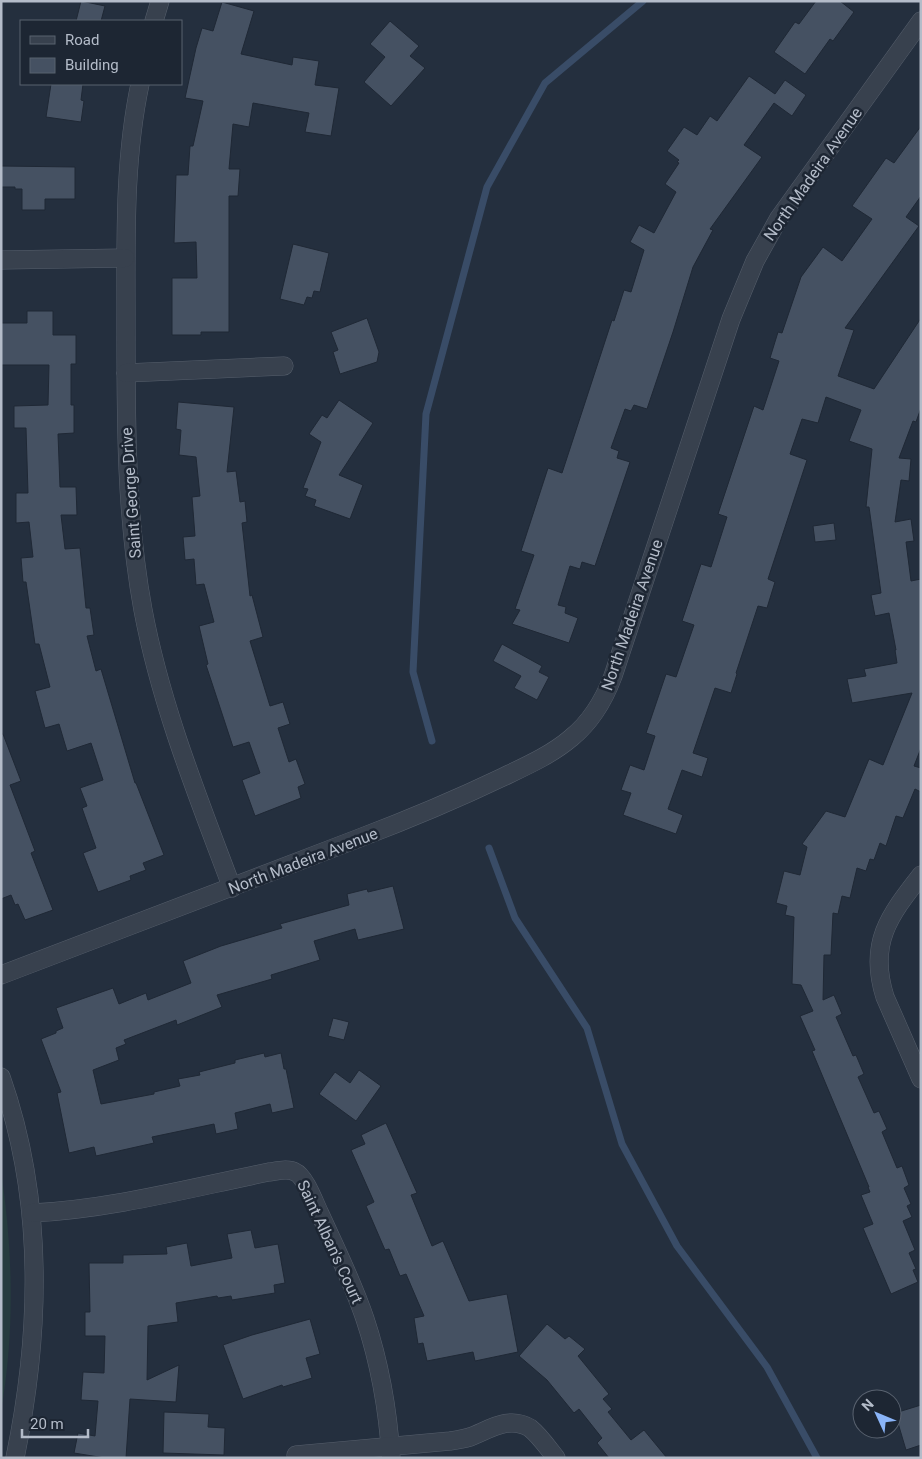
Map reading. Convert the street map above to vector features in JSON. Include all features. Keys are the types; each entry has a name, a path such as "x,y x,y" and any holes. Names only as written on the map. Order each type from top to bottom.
{"street":[{"path":"154,20 160,1"},
{"name":"North Madeira Avenue","path":"1,975 418,816 497,780 554,750 571,738 597,710 606,695 731,319 755,261 779,218 921,21"},
{"name":"Saint George Drive","path":"140,85 131,151 126,258 126,373 130,509 134,556 156,669 172,725 232,888"},
{"path":"1,260 126,258"},
{"path":"126,373 284,366"},
{"path":"921,876 893,913 880,944 878,957 880,982 885,997 921,1079"},
{"path":"1,1077 16,1131 32,1213 34,1237 33,1325 30,1372 15,1458"},
{"name":"Saint Alban's Court","path":"32,1213 102,1206 269,1172 290,1170 296,1172 301,1176 313,1200 365,1319 382,1384 391,1452"},
{"path":"296,1455 391,1452 462,1439 500,1424 514,1423 529,1428 556,1458"}],"green space":[{"path":"1,1171 8,1231 11,1291 9,1351 1,1411"}],"building":[{"path":"81,1 105,6 101,20 76,20"},
{"path":"816,1 840,1 854,12 833,41 830,39 805,74 774,52 795,22 799,24"},
{"path":"222,2 254,11 241,54 292,65 293,57 319,61 315,85 339,88 331,136 305,132 309,113 253,103 249,127 233,124 229,169 240,169 238,196 229,196 229,332 201,332 201,335 172,335 172,278 197,278 196,242 174,243 176,175 188,175 190,146 193,146 203,101 185,98 202,28 213,31"},
{"path":"390,21 419,46 410,56 425,68 391,106 364,82 385,57 370,44"},
{"path":"749,76 775,94 785,80 806,95 792,116 774,103 744,145 762,157 710,229 713,230 693,267 647,409 634,405 631,411 625,409 611,448 619,451 617,458 630,462 595,566 582,562 580,569 570,566 558,605 566,607 565,613 578,618 569,643 512,624 520,610 515,609 534,555 521,551 548,468 562,473 612,320 614,321 624,290 631,292 644,250 630,242 639,225 654,233 676,192 665,184 679,163 677,162 679,160 667,151 684,127 697,135 710,116 717,121"},
{"path":"51,85 83,85 81,100 84,101 81,122 46,117"},
{"path":"921,126 921,196 906,217 919,226 845,328 854,330 838,376 874,389 921,318 921,408 916,422 913,421 899,458 911,459 909,481 901,480 895,522 911,519 914,541 906,542 911,581 921,579 921,748 914,766 921,768 921,792 915,789 903,818 896,816 886,846 880,843 874,860 870,859 866,871 857,868 850,898 842,896 838,914 833,913 831,955 824,955 823,1000 834,995 842,1014 836,1017 853,1056 856,1055 864,1074 858,1077 874,1113 879,1111 887,1129 882,1132 897,1168 902,1166 909,1185 904,1188 911,1204 907,1206 912,1217 903,1221 915,1250 909,1253 916,1269 913,1270 918,1282 891,1294 863,1228 873,1224 861,1195 870,1192 869,1187 812,1051 815,1050 800,1016 813,1011 801,985 792,984 794,917 785,915 787,906 776,903 784,871 800,875 807,847 802,844 826,811 845,817 869,759 883,765 912,693 852,703 847,679 866,676 864,669 897,663 889,613 875,616 871,595 881,593 869,507 866,507 872,449 849,441 861,410 826,397 818,423 802,419 790,454 807,460 768,579 775,582 767,608 758,606 731,693 715,688 693,753 708,758 702,777 682,770 668,809 683,815 676,834 623,815 631,793 621,790 630,765 644,770 655,736 646,733 666,674 676,677 694,625 682,621 701,564 711,567 727,517 718,514 754,406 763,410 779,361 770,358 778,332 782,333 801,277 823,247 842,261 872,219 852,206 886,158 894,163"},
{"path":"1,166 75,167 75,199 45,199 45,210 22,210 22,189 1,187"},
{"path":"293,244 329,253 320,292 314,291 312,298 307,297 304,305 280,299"},
{"path":"27,311 53,311 53,335 76,335 76,364 71,364 71,405 74,405 74,433 58,434 60,487 76,487 77,515 61,515 65,549 80,548 86,608 90,608 94,635 87,636 96,671 101,669 135,783 164,855 143,863 146,870 130,876 131,880 98,892 83,853 96,848 82,808 87,806 80,788 103,780 91,743 67,751 59,724 45,728 35,691 50,687 39,644 35,644 26,582 23,582 21,558 33,557 29,522 16,523 16,493 28,493 26,428 14,428 14,406 48,405 49,365 1,365 1,323 27,323"},
{"path":"367,318 379,352 377,362 340,374 333,352 338,350 331,332"},
{"path":"339,400 373,423 339,475 363,485 350,519 314,506 316,500 305,496 308,489 303,488 321,442 309,434 322,415 327,418"},
{"path":"178,402 234,407 227,472 236,471 240,502 245,501 247,522 242,523 250,596 252,595 263,637 250,641 270,706 283,702 290,724 278,728 289,762 296,759 305,784 298,787 301,798 255,816 242,780 260,773 249,742 233,747 206,665 208,664 199,626 214,622 204,584 196,585 194,559 185,560 183,537 195,536 192,497 200,496 196,457 179,455 181,430 176,429"},
{"path":"834,523 836,540 815,542 813,526"},
{"path":"502,644 542,666 539,672 549,677 537,700 514,688 521,676 493,661"},
{"path":"1,734 3,734 21,781 10,785 35,851 31,853 53,910 25,920 18,904 15,905 11,895 1,899"},
{"path":"393,886 404,929 358,940 355,929 314,941 320,960 271,975 272,979 217,995 222,1007 177,1025 176,1020 124,1040 126,1044 116,1048 119,1060 93,1070 101,1104 154,1094 154,1092 180,1086 178,1079 200,1075 199,1072 235,1063 235,1060 264,1053 265,1057 281,1053 294,1108 272,1113 270,1104 235,1113 238,1129 216,1134 214,1124 152,1137 154,1143 96,1156 94,1147 69,1153 57,1093 61,1092 41,1039 63,1028 56,1008 113,988 119,1004 146,993 148,1000 191,983 183,961 221,946 282,928 280,924 349,905 347,894 367,889 368,892"},
{"path":"333,1018 349,1022 344,1040 328,1036"},
{"path":"359,1070 381,1086 356,1121 319,1094 335,1072 350,1083"},
{"path":"386,1123 417,1193 411,1195 432,1246 443,1241 469,1301 507,1294 518,1352 475,1361 473,1352 427,1361 423,1343 418,1344 414,1318 424,1316 406,1274 400,1276 389,1249 385,1250 366,1206 374,1202 351,1150 365,1144 361,1135"},
{"path":"251,1230 255,1248 278,1244 285,1283 274,1285 275,1293 232,1300 231,1296 218,1298 217,1296 176,1303 178,1322 148,1326 147,1380 179,1365 176,1402 130,1399 126,1458 105,1458 74,1453 78,1433 95,1436 98,1401 81,1400 83,1372 104,1373 105,1336 85,1336 85,1312 90,1312 89,1263 123,1263 123,1255 167,1254 166,1247 187,1243 191,1266 232,1258 227,1234"},
{"path":"310,1319 320,1354 306,1358 312,1378 283,1387 282,1385 243,1399 223,1345"},
{"path":"547,1324 565,1339 569,1336 585,1349 578,1356 609,1394 603,1399 612,1409 608,1412 631,1440 644,1430 667,1458 609,1458 597,1443 602,1438 579,1409 574,1413 547,1380 519,1356"},
{"path":"921,1405 921,1445 906,1450 902,1437 902,1411"},
{"path":"164,1412 209,1414 208,1427 225,1428 224,1455 163,1453"}],"waterway":[{"path":"432,741 413,672 426,414 487,187 545,83 643,1"},
{"path":"489,848 515,918 587,1028 622,1144 677,1246 767,1367 817,1458"}]}
